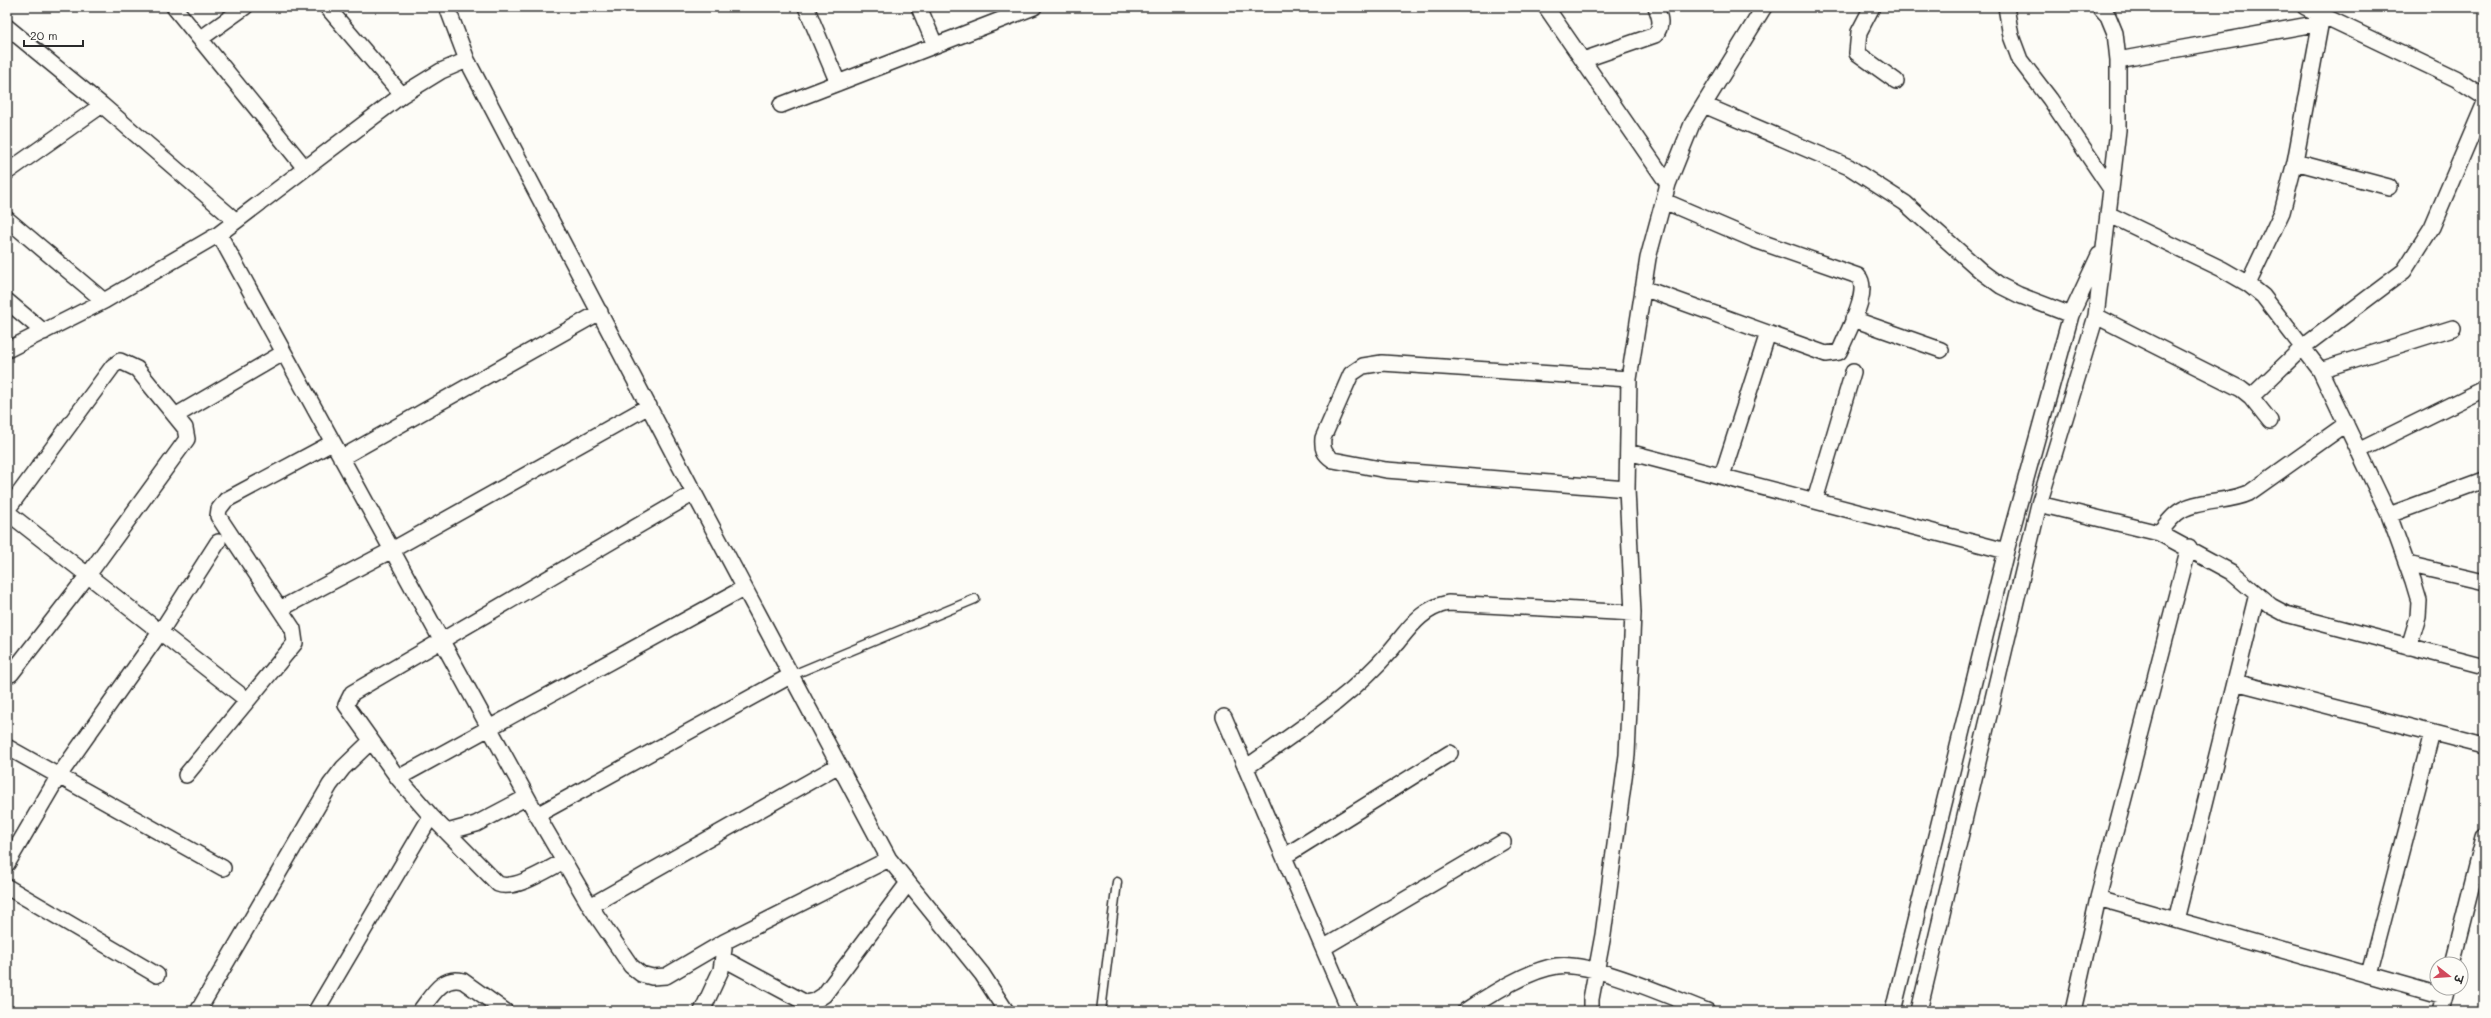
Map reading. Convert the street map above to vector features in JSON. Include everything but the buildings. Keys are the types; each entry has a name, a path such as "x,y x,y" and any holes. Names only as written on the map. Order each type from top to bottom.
{"street":[{"path":"174,7 305,168"},
{"path":"200,40 245,7"},
{"path":"327,7 402,95"},
{"path":"806,7 838,83"},
{"path":"919,7 935,45"},
{"path":"781,105 1034,7"},
{"path":"1546,7 1668,184"},
{"path":"1583,60 1655,35 1660,30 1661,21 1656,7"},
{"path":"1591,1011 1591,999 1606,920 1627,754 1633,613 1627,489 1629,379 1648,258 1668,184 1692,124 1764,7"},
{"path":"1872,7 1859,32 1856,53 1896,81"},
{"path":"2006,7 2010,36 2020,60 2050,99 2111,189"},
{"path":"1919,1011 2039,504 2096,316 2118,130 2118,60 2115,33 2108,16 2100,7"},
{"path":"2305,7 2321,19 2456,79 2484,97"},
{"path":"451,9 467,60 790,676 890,859 982,974 1006,1011"},
{"path":"2118,60 2321,19"},
{"path":"2248,284 2282,212 2295,162 2321,19"},
{"path":"7,28 102,105 236,221"},
{"path":"7,350 104,301 219,234 402,95 441,71 467,60"},
{"path":"7,172 102,105"},
{"path":"1704,105 1849,167 1905,203 1982,272 2001,286 2019,295 2070,315"},
{"path":"2251,397 2303,347 2404,271 2432,227 2484,105"},
{"path":"2295,162 2389,187"},
{"path":"1643,288 1826,354 1834,354 1839,352 1864,292 1863,281 1858,276 1755,240 1664,201"},
{"path":"2108,214 2222,269 2248,284 2262,296 2320,370 2389,515 2419,601 2418,617 2409,647"},
{"path":"7,219 104,301"},
{"path":"219,234 390,550 536,815 590,906 631,966 641,974 652,977 666,976 724,942 890,859"},
{"path":"1893,1011 2006,551 2070,315 2105,244"},
{"path":"7,301 44,332"},
{"path":"341,458 600,312"},
{"path":"2096,316 2241,389 2251,397 2270,421"},
{"path":"1853,319 1942,350"},
{"path":"2320,370 2453,328"},
{"path":"1722,476 1768,333"},
{"path":"175,416 284,353"},
{"path":"11,674 88,575 187,439 185,428 137,369 120,361 113,366 7,511 88,575 161,631 247,700"},
{"path":"1627,489 1386,470 1333,460 1326,455 1322,448 1323,438 1351,374 1363,366 1382,363 1629,379"},
{"path":"1815,500 1853,372"},
{"path":"2358,450 2484,389"},
{"path":"280,609 390,550 649,406"},
{"path":"2159,532 2177,513 2188,507 2235,499 2249,493 2346,424"},
{"path":"186,775 295,643 293,628 218,516 219,509 226,500 332,443"},
{"path":"1628,452 2006,551"},
{"path":"2389,515 2484,480"},
{"path":"564,860 516,885 504,887 498,884 431,816 398,778 346,705 348,699 352,693 694,493"},
{"path":"2039,504 2159,532 2189,547 2231,572 2270,606 2286,614 2484,666"},
{"path":"7,864 58,777 161,631 218,542"},
{"path":"2073,1011 2098,898 2189,547"},
{"path":"2407,564 2484,582"},
{"path":"398,778 488,726 744,588"},
{"path":"2176,920 2257,594"},
{"path":"1247,767 1355,688 1380,663 1419,616 1432,606 1448,603 1633,613"},
{"path":"536,815 790,676"},
{"path":"2235,682 2484,746"},
{"path":"1224,717 1247,767 1350,1011"},
{"path":"2369,974 2432,733"},
{"path":"198,1011 330,785 343,768 371,741"},
{"path":"7,747 58,777 223,868"},
{"path":"1285,856 1450,753"},
{"path":"590,906 839,765"},
{"path":"447,832 476,824 527,797"},
{"path":"316,1011 431,816"},
{"path":"2454,956 2484,837"},
{"path":"1323,948 1503,842"},
{"path":"724,959 806,1003 815,1001 824,995 908,883"},
{"path":"7,887 157,975"},
{"path":"2098,898 2369,974 2429,988"},
{"path":"702,1011 724,959 724,942"},
{"path":"1468,1010 1538,970 1558,966 1576,966 1596,970 1707,1011"},
{"path":"420,1011 439,987 446,981 455,978 463,981 505,1011"},
{"path":"2440,1011 2444,996"}],"lane":[{"path":"790,676 975,598"},
{"path":"1101,1011 1117,882"}]}
